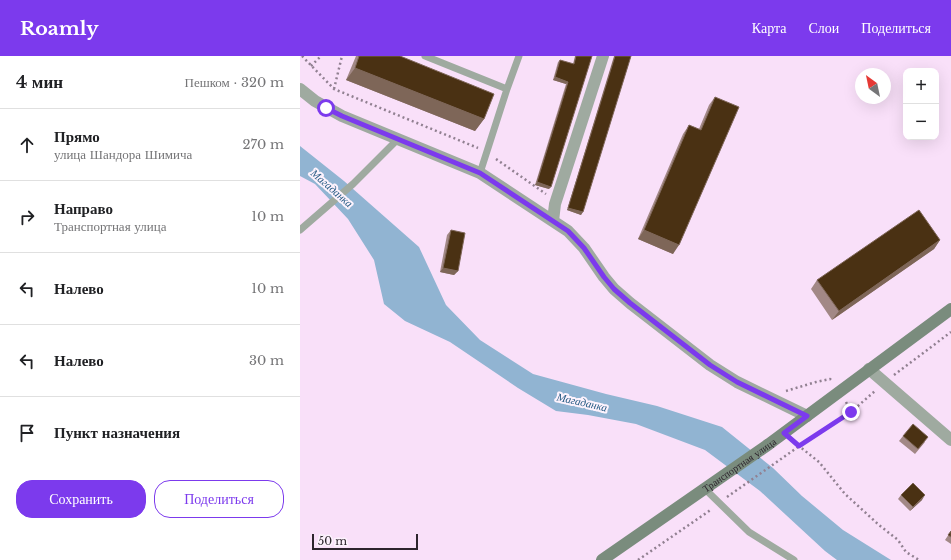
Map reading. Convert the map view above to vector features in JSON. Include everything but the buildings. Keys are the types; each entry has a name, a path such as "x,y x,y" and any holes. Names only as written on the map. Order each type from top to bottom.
{"main road":[{"name":"Транспортная улица","path":"602,560 769,444 951,308"}],"street":[{"path":"553,221 556,204 603,56"},
{"path":"300,89 314,101 342,116 480,173 568,231 576,239 604,277 625,298 724,375 807,416"},
{"path":"869,369 951,440"}],"lane":[{"path":"425,56 507,89"},
{"path":"480,173 518,56"},
{"path":"300,230 353,184 398,139"},
{"path":"705,489 749,532 794,560"}],"path":[{"path":"302,56 334,89 486,152 552,198 556,204"},
{"path":"311,66 320,56"},
{"path":"334,89 342,56"},
{"path":"638,560 799,446 851,412"},
{"path":"784,433 819,462 845,494 879,526 898,540 906,552 919,560"}],"water":[{"name":"Магаданка","path":"300,146 344,181 419,247 446,305 480,340 533,374 657,406 722,427 773,468 802,496 843,530 891,560 837,560 825,551 760,491 705,450 636,424 556,411 518,388 450,342 405,321 384,304 374,260 348,219 315,184 300,176"}],"route":[{"path":"326,108 480,173 568,231 584,248 614,289 710,365 737,382 807,416 784,433 799,446 851,412"}]}
